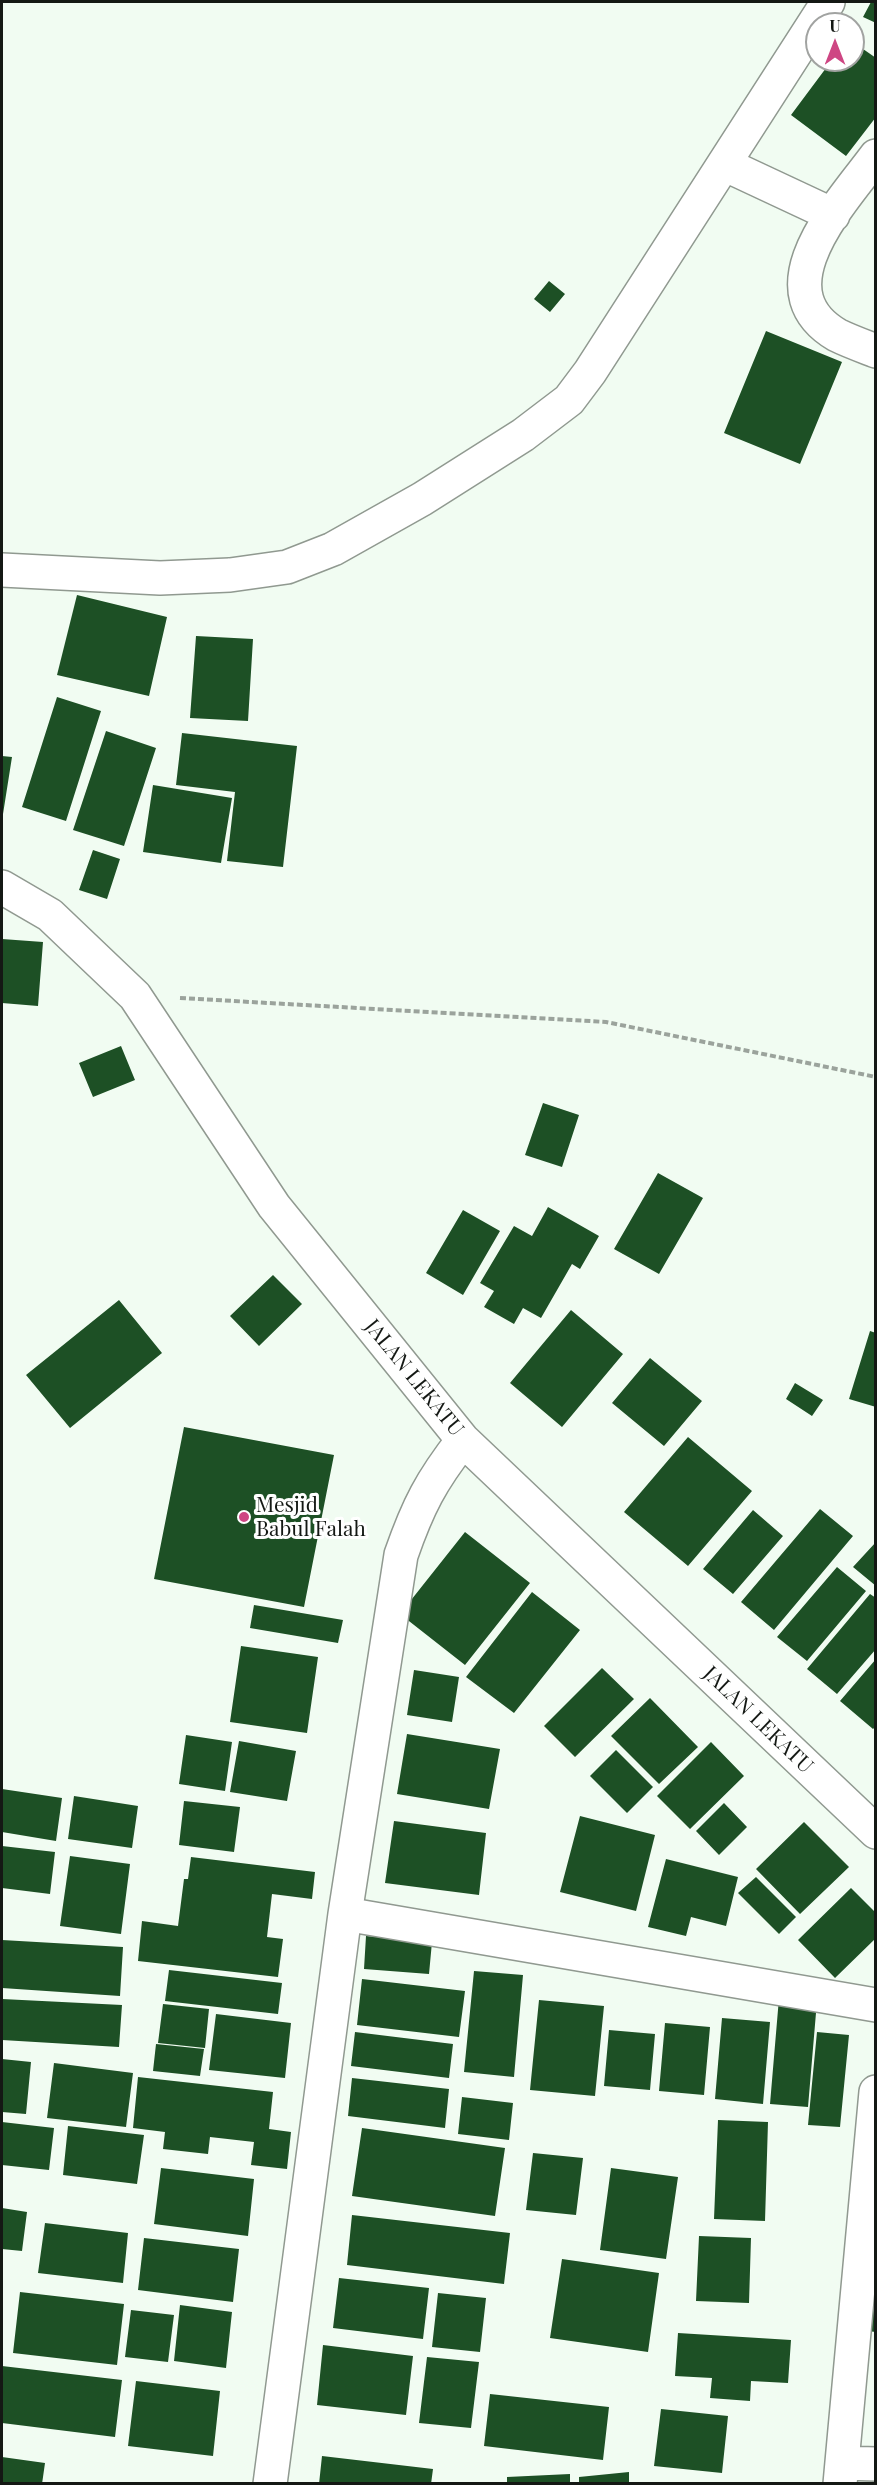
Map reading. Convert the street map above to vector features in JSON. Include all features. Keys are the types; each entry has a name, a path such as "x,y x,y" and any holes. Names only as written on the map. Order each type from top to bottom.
{"street":[{"path":"2,570 160,579 230,575 287,567 333,549 423,499 523,435 569,400 590,372 828,2"},
{"path":"876,156 833,215 807,257 803,278 808,301 816,316 837,334 876,351"},
{"path":"724,164 833,215"},
{"name":"JALAN LEKATU","path":"2,887 50,915 135,996 274,1206 463,1440 876,1832"},
{"path":"270,2484 345,1914 401,1555 419,1505 440,1470 463,1440"},
{"path":"345,1914 876,2005"},
{"path":"876,2092 841,2473 876,2464"}],"path":[{"path":"135,996 606,1022 876,1077"}],"building":[{"path":"871,2 876,2 876,23 865,18"},
{"path":"865,50 876,58 876,117 846,156 791,115 823,72 865,72"},
{"path":"549,281 565,294 550,312 534,299"},
{"path":"766,331 842,362 800,464 724,433"},
{"path":"77,595 167,617 149,696 57,675"},
{"path":"196,636 253,639 248,721 190,718"},
{"path":"57,697 101,711 66,821 22,807"},
{"path":"106,731 156,748 124,846 73,830"},
{"path":"182,733 297,746 283,867 227,861 235,792 176,785"},
{"path":"2,756 12,757 3,814 2,814"},
{"path":"153,785 232,798 221,863 143,852"},
{"path":"93,850 120,859 107,899 79,890"},
{"path":"2,939 43,942 38,1006 2,1003"},
{"path":"121,1046 135,1080 93,1097 79,1063"},
{"path":"543,1103 579,1115 562,1167 525,1155"},
{"path":"658,1173 703,1198 659,1274 614,1249"},
{"path":"548,1207 599,1236 580,1269 572,1264 541,1318 523,1308 514,1324 484,1307 494,1291 480,1283 514,1226 532,1236"},
{"path":"463,1210 500,1231 463,1295 426,1273"},
{"path":"273,1275 302,1304 259,1346 230,1316"},
{"path":"119,1300 162,1353 70,1428 26,1375"},
{"path":"571,1310 623,1354 562,1427 510,1383"},
{"path":"870,1331 876,1333 876,1407 849,1399"},
{"path":"650,1358 702,1401 664,1446 612,1403"},
{"path":"795,1383 823,1400 812,1416 786,1399"},
{"name":"Mesjid Babul Falah","path":"184,1427 334,1455 304,1607 154,1579"},
{"path":"688,1437 752,1491 688,1566 624,1512"},
{"path":"820,1509 853,1536 774,1630 741,1602"},
{"path":"753,1510 783,1536 733,1594 703,1569"},
{"path":"465,1532 530,1583 465,1665 400,1614"},
{"path":"876,1542 876,1586 853,1567"},
{"path":"837,1567 866,1591 807,1661 777,1637"},
{"path":"532,1592 580,1630 514,1713 466,1677"},
{"path":"870,1594 876,1598 876,1649 837,1694 807,1669"},
{"path":"254,1605 343,1620 338,1643 250,1628"},
{"path":"241,1646 318,1657 307,1733 230,1722"},
{"path":"876,1659 876,1726 873,1729 840,1701"},
{"path":"602,1668 634,1699 575,1757 544,1726"},
{"path":"414,1670 459,1677 452,1722 407,1715"},
{"path":"650,1698 698,1747 659,1784 611,1736"},
{"path":"407,1734 500,1749 489,1809 397,1794"},
{"path":"186,1735 232,1742 225,1791 179,1784"},
{"path":"239,1741 296,1751 287,1801 230,1792"},
{"path":"711,1742 744,1776 690,1829 657,1796"},
{"path":"616,1750 653,1787 627,1813 590,1776"},
{"path":"2,1789 62,1798 56,1841 2,1832"},
{"path":"74,1796 138,1806 132,1848 68,1839"},
{"path":"184,1801 240,1807 234,1852 179,1845"},
{"path":"724,1803 747,1827 719,1855 696,1831"},
{"path":"580,1816 655,1835 636,1911 560,1892"},
{"path":"394,1821 486,1833 479,1895 385,1883"},
{"path":"804,1822 849,1867 800,1914 756,1869"},
{"path":"2,1846 55,1852 50,1894 2,1888"},
{"path":"70,1856 130,1864 121,1934 60,1926"},
{"path":"191,1857 315,1872 312,1899 272,1894 267,1937 283,1939 278,1977 138,1961 142,1921 178,1926 184,1879 188,1879"},
{"path":"666,1859 738,1877 726,1926 691,1917 686,1936 648,1927"},
{"path":"756,1877 796,1917 779,1934 738,1893"},
{"path":"851,1888 876,1913 876,1938 835,1978 798,1940"},
{"path":"366,1936 432,1942 429,1974 364,1969"},
{"path":"2,1940 123,1947 120,1996 2,1988"},
{"path":"169,1970 282,1983 278,2014 165,2001"},
{"path":"474,1971 523,1975 514,2077 464,2072"},
{"path":"362,1979 465,1991 459,2037 357,2025"},
{"path":"779,1998 817,2001 808,2107 770,2104"},
{"path":"2,1999 122,2005 119,2047 2,2040"},
{"path":"539,2000 604,2006 595,2096 530,2090"},
{"path":"163,2004 209,2009 205,2048 158,2043"},
{"path":"216,2014 291,2023 285,2078 209,2070"},
{"path":"722,2018 770,2022 763,2104 715,2099"},
{"path":"665,2023 710,2027 704,2095 659,2091"},
{"path":"609,2030 655,2034 650,2090 604,2086"},
{"path":"355,2032 453,2044 449,2078 351,2066"},
{"path":"817,2032 849,2035 840,2127 808,2125"},
{"path":"156,2044 204,2049 200,2076 153,2071"},
{"path":"2,2059 31,2062 26,2114 2,2112"},
{"path":"54,2063 133,2073 126,2127 47,2118"},
{"path":"138,2077 273,2092 269,2129 291,2132 287,2169 251,2165 254,2142 210,2137 208,2154 163,2149 165,2132 133,2128"},
{"path":"352,2078 449,2089 445,2128 348,2116"},
{"path":"462,2097 513,2103 509,2140 458,2134"},
{"path":"718,2120 768,2122 765,2221 714,2219"},
{"path":"2,2122 54,2128 49,2170 2,2165"},
{"path":"68,2126 144,2135 137,2184 63,2175"},
{"path":"362,2128 505,2148 495,2216 352,2196"},
{"path":"533,2153 583,2158 576,2215 526,2210"},
{"path":"161,2168 254,2179 248,2236 154,2224"},
{"path":"611,2168 678,2177 666,2259 600,2250"},
{"path":"2,2208 27,2212 22,2251 2,2249"},
{"path":"352,2215 510,2233 504,2284 347,2265"},
{"path":"45,2223 128,2233 123,2283 38,2273"},
{"path":"699,2236 751,2238 749,2303 696,2301"},
{"path":"144,2238 239,2249 233,2302 138,2290"},
{"path":"562,2259 659,2273 648,2352 550,2338"},
{"path":"876,2270 876,2332 867,2331"},
{"path":"339,2278 429,2288 423,2339 333,2328"},
{"path":"20,2292 124,2304 117,2365 13,2353"},
{"path":"438,2293 486,2298 480,2352 432,2347"},
{"path":"180,2305 232,2312 226,2368 174,2361"},
{"path":"131,2310 174,2315 168,2362 125,2357"},
{"path":"678,2333 791,2340 788,2383 751,2381 750,2401 710,2398 712,2378 675,2376"},
{"path":"323,2345 413,2356 406,2415 317,2405"},
{"path":"427,2357 479,2362 471,2428 419,2423"},
{"path":"2,2366 122,2380 115,2437 2,2423"},
{"path":"136,2381 220,2391 213,2456 128,2446"},
{"path":"490,2394 609,2407 603,2460 484,2446"},
{"path":"661,2409 728,2416 722,2473 654,2466"},
{"path":"322,2456 433,2469 431,2484 319,2484"},
{"path":"2,2457 45,2463 42,2484 2,2484"},
{"path":"629,2472 629,2484 579,2484 579,2477"},
{"path":"570,2474 570,2484 507,2484 507,2477"}],"place":[{"name":"Mesjid Babul Falah","path":"244,1517"}]}
